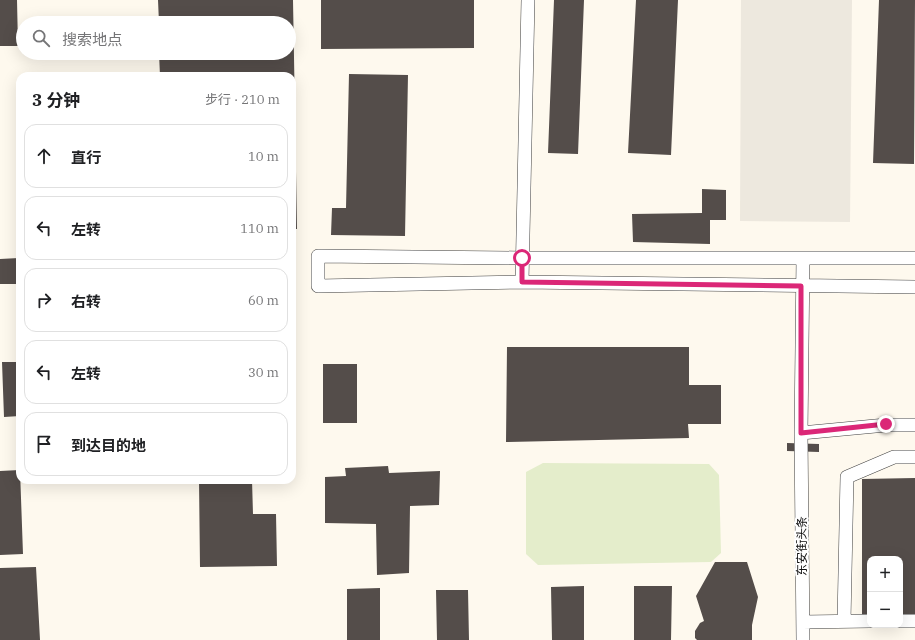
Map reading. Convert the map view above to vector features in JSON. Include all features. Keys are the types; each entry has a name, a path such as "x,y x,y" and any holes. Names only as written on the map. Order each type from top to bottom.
{"street":[{"path":"522,282 528,0"},
{"path":"915,258 522,258 318,256 318,286 522,282 915,288"},
{"name":"东安街头条","path":"802,258 801,452 803,640"},
{"path":"801,433 886,424 915,425"},
{"path":"844,622 847,477 894,457 915,457"},
{"path":"802,622 867,621"},
{"path":"903,621 915,621"}],"green space":[{"path":"543,463 709,464 719,475 721,553 711,562 538,565 526,554 526,472"}],"shaded area":[{"path":"741,0 852,0 850,222 740,221"}],"building":[{"path":"0,0 17,0 16,46 0,46"},
{"path":"158,0 293,0 293,16 159,16"},
{"path":"321,0 474,0 474,48 321,49"},
{"path":"554,0 584,0 578,154 548,153"},
{"path":"636,0 678,0 671,155 628,153"},
{"path":"879,0 915,0 914,164 873,163"},
{"path":"159,60 294,60 294,72 160,72"},
{"path":"349,74 408,75 405,236 331,235 332,208 346,208"},
{"path":"296,172 297,229 296,229"},
{"path":"702,189 726,190 726,220 710,220 710,244 633,242 632,214 702,213"},
{"path":"16,258 16,284 0,284 0,259"},
{"path":"507,347 689,347 689,385 721,385 721,424 688,424 689,438 506,442"},
{"path":"2,362 16,362 16,416 4,417"},
{"path":"323,364 357,364 357,423 323,423"},
{"path":"787,443 819,444 819,452 787,451"},
{"path":"388,466 389,473 440,471 439,505 410,506 409,573 377,575 376,524 325,523 325,477 346,476 345,468"},
{"path":"16,470 16,484 20,484 23,554 0,555 0,471"},
{"path":"915,478 915,614 903,615 903,556 867,556 867,615 862,616 862,479"},
{"path":"199,484 252,484 253,514 276,514 277,566 200,567"},
{"path":"715,562 747,562 758,597 752,625 752,640 697,640 695,638 695,631 700,623 704,621 696,596"},
{"path":"36,567 40,640 0,640 0,568"},
{"path":"584,586 584,640 552,640 551,587"},
{"path":"634,586 672,586 671,640 634,640"},
{"path":"380,588 380,640 347,640 347,589"},
{"path":"436,590 468,590 469,640 437,640"}],"route":[{"path":"522,258 522,282 801,286 801,433 886,424"}]}
